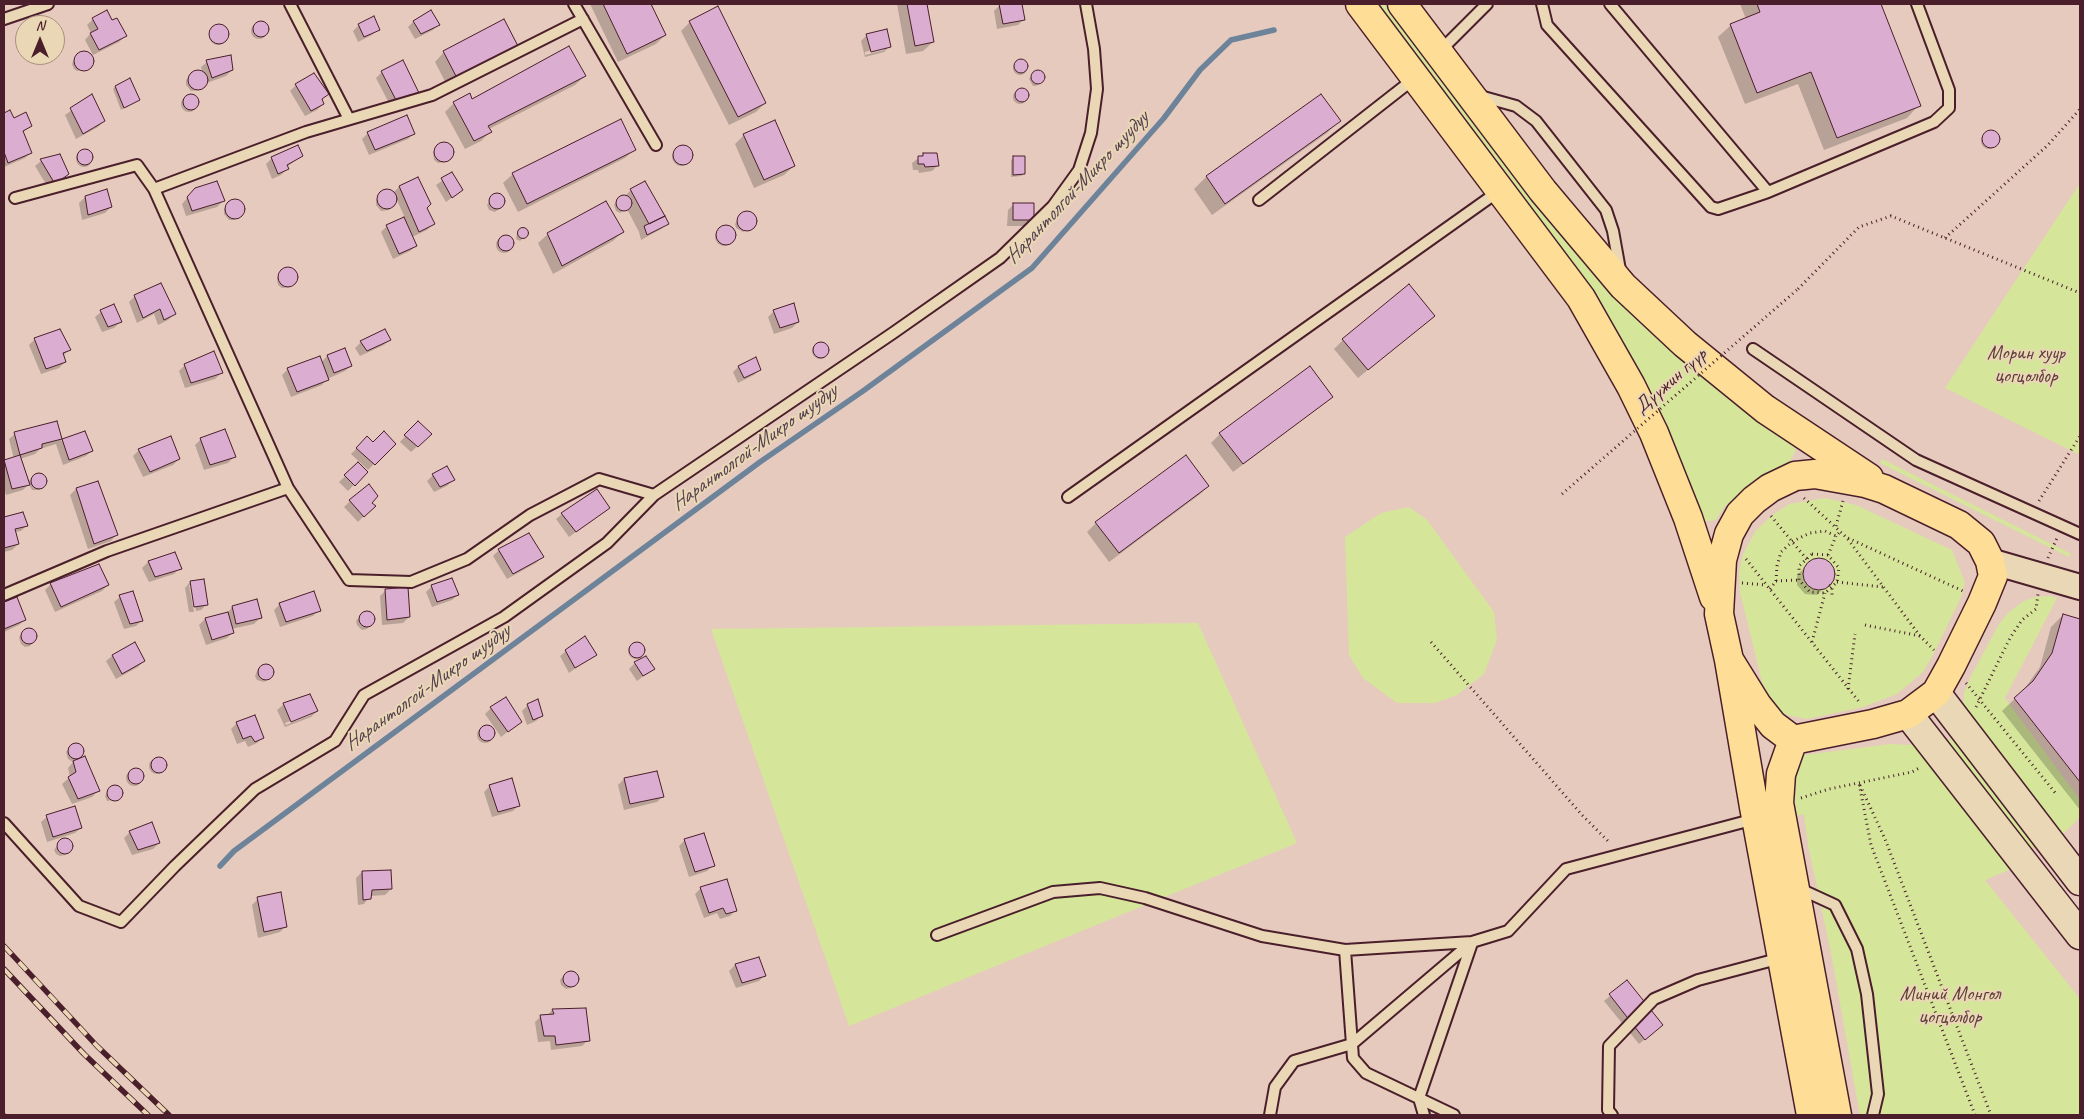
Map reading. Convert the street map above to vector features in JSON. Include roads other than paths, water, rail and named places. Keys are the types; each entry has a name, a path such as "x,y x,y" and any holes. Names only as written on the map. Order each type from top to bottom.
{"highway":[{"path":"1360,4 1581,298 1631,386 1654,433 1688,518 1719,614 1729,660 1811,1115"},
{"path":"1402,4 1543,191 1623,286 1686,344 1765,409 1884,489"},
{"path":"1719,614 1722,560 1729,534 1740,514 1770,488 1795,476 1815,474 1865,483 1884,489 1959,525 1981,542 1990,560 1992,576 1982,603 1936,693 1908,714 1873,724 1793,740 1772,725 1729,660"},
{"path":"1793,740 1781,774 1779,803 1837,1115"}],"main road":[{"path":"1936,693 2073,867"},
{"path":"1908,714 2080,935"}],"street":[{"path":"1990,560 2080,587"}],"lane":[{"path":"4,19 48,4"},
{"path":"290,4 349,119"},
{"path":"574,4 656,145"},
{"path":"4,823 79,906 121,922 175,866 255,790 335,741 364,695 504,617 607,542 654,495 1000,258 1054,206 1079,170 1091,133 1097,89 1094,49 1086,4"},
{"path":"1438,52 1487,4"},
{"path":"1542,4 1547,25 1711,206 1718,209 1768,192 1934,122 1949,108 1949,90 1917,4"},
{"path":"1610,4 1768,192"},
{"path":"154,189 306,132 432,95 583,19"},
{"path":"1259,200 1416,77"},
{"path":"1469,94 1516,106 1536,121 1606,210 1613,231 1623,286"},
{"path":"15,198 137,165 154,189 288,488 349,580 412,582 467,559 530,515 599,479 654,495"},
{"path":"1068,497 1501,190"},
{"path":"1753,348 1916,460 2080,534"},
{"path":"4,595 107,551 288,488"},
{"path":"937,935 1054,892 1100,888 1146,898 1262,936 1345,950 1472,942 1508,931 1566,869 1756,818"},
{"path":"1794,886 1835,905 1857,949 1867,994 1878,1094 1873,1115"},
{"path":"1270,1115 1275,1088 1294,1062 1352,1044 1472,942"},
{"path":"1424,1115 1419,1098 1472,942"},
{"path":"1345,950 1353,1058 1366,1073 1454,1115"},
{"path":"1612,1115 1608,1110 1609,1046 1654,999 1698,980 1782,958"}],"waterway":[{"name":"Нарантолгой-Микро шуудуу","path":"220,866 234,851 760,462 863,391 1032,268 1164,118 1200,70 1231,40 1274,30"}],"railway":[{"path":"4,946 97,1046 169,1115"},
{"path":"4,969 84,1054 148,1115"}],"park label":[{"name":"Морин хуур цогцолбор","path":"2026,366"},
{"name":"Миний Монгол цогцолбор","path":"1950,1006"}]}
